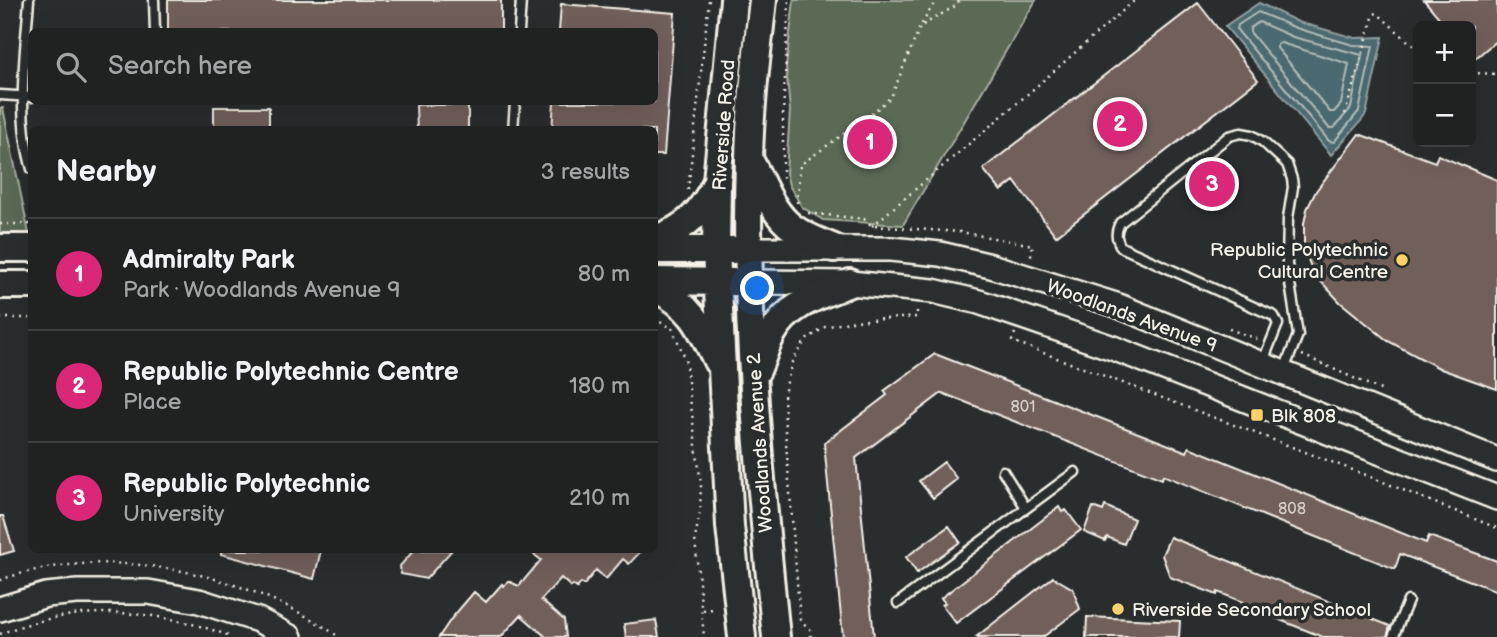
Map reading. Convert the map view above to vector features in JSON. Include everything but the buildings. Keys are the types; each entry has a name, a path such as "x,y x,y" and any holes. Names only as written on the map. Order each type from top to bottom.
{"main road":[{"name":"Riverside Road","path":"716,250 717,181 734,0"},
{"name":"Riverside Road","path":"749,249 749,158 763,0"},
{"path":"749,158 774,208 786,222 795,230 834,248"},
{"path":"658,238 673,233 691,219 706,204 717,181"},
{"path":"0,248 28,248"},
{"path":"658,250 749,249"},
{"name":"Woodlands Avenue 9","path":"749,249 891,249 940,254 990,266 1116,305 1497,460"},
{"name":"Woodlands Avenue 2","path":"749,249 759,473 776,637"},
{"name":"Woodlands Avenue 2","path":"716,250 730,526 742,637"},
{"path":"658,281 750,282"},
{"name":"Woodlands Avenue 9","path":"750,282 849,283 933,291 979,302 1113,348 1497,498"},
{"path":"754,378 772,334 787,313 808,300 849,283"},
{"path":"0,285 28,285"},
{"path":"658,290 670,295 690,311 722,372"},
{"path":"0,609 46,595 76,592 148,592 211,605 258,620 290,637"}],"lane":[{"path":"28,28 29,0"},
{"path":"155,0 155,28"},
{"path":"519,28 521,0"},
{"path":"28,48 28,156"},
{"path":"0,95 27,97"},
{"path":"513,126 515,105"},
{"path":"1241,133 1252,135 1263,142 1287,164 1292,179 1287,264 1298,335 1272,368 1278,324 1274,316 1121,247 1116,239 1120,223 1229,136 1241,133"},
{"path":"1003,471 1026,508"},
{"path":"898,603 1075,472"},
{"path":"1394,637 1408,601"}],"path":[{"path":"684,200 689,187 709,0"},
{"path":"784,184 783,115 789,0"},
{"path":"791,199 797,206 800,165 891,97 920,27 936,0"},
{"path":"920,27 957,5 960,0"},
{"path":"872,226 1135,0"},
{"path":"1346,114 1374,14 1377,13 1413,45"},
{"path":"1476,74 1497,74"},
{"path":"807,213 863,219 872,226 960,232 1033,245 1030,260"},
{"path":"0,224 28,224"},
{"path":"811,637 810,629 800,620 785,430 784,394 792,362 806,340 825,327 853,321 917,317"},
{"path":"0,318 28,318"},
{"path":"658,321 672,328 685,358 701,485 695,539 704,637"},
{"path":"1012,341 1366,475 1497,528"},
{"path":"702,610 714,609"},
{"path":"0,634 28,622 92,612 142,614 190,623 232,637"}],"green space":[{"path":"794,0 1036,0 903,225 823,220 802,207 789,185 786,173 790,110 786,67"},
{"path":"0,108 3,108 28,234 0,235"}],"water":[{"path":"1259,3 1298,22 1355,38 1383,37 1366,114 1331,155 1225,26"}],"place":[{"name":"Republic Polytechnic Centre","path":"1120,124"},
{"name":"Admiralty Park","path":"870,142"},
{"name":"Republic Polytechnic","path":"1212,184"},
{"name":"Republic Polytechnic Cultural Centre","path":"1402,260"},
{"name":"Blk 808","path":"1257,415"},
{"name":"Riverside Secondary School","path":"1118,609"}]}
